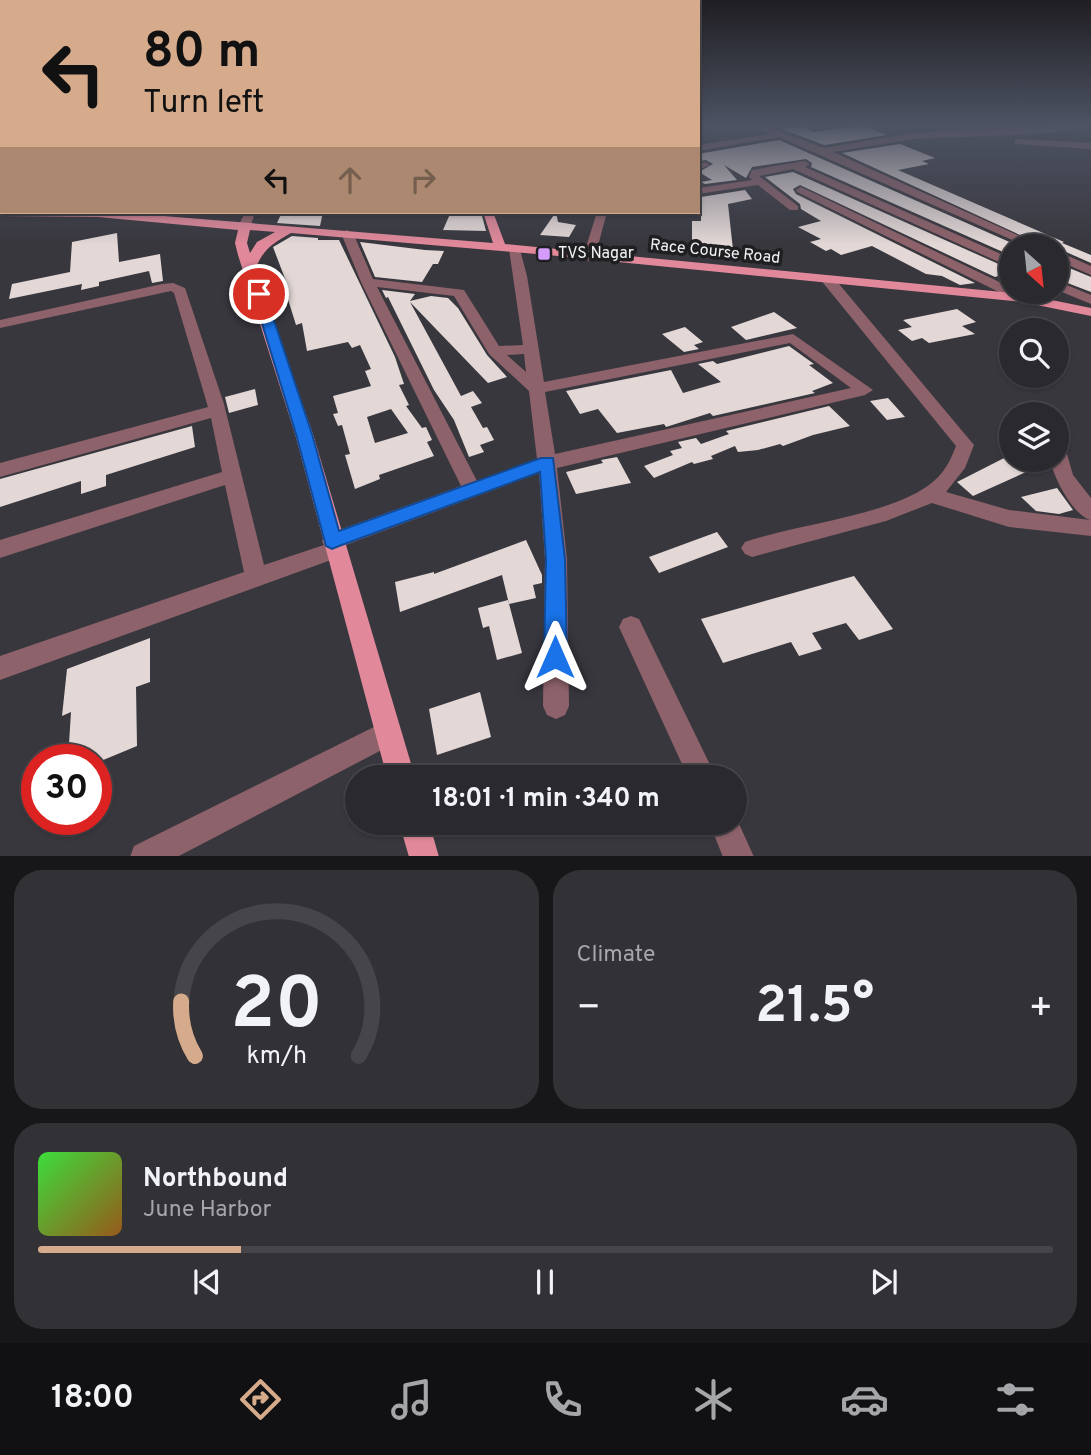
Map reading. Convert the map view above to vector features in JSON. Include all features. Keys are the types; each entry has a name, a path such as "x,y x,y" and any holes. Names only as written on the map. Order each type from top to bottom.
{"main road":[{"name":"Race Course Road","path":"96,214 507,247 999,296"},
{"path":"489,214 507,247"},
{"path":"244,225 241,243 304,434 397,765"},
{"path":"250,269 253,255 262,243 293,230"},
{"name":"Race Course Road","path":"1052,304 1091,312"},
{"path":"418,835 424,856"}],"street":[{"path":"794,208 754,177 755,172 800,165"},
{"path":"852,165 1008,234"},
{"path":"795,166 999,258"},
{"path":"700,191 760,182"},
{"path":"801,190 999,287"},
{"path":"244,225 249,214"},
{"path":"589,257 601,214"},
{"path":"348,233 368,282 472,489"},
{"path":"507,247 521,276 547,463 555,559 555,706"},
{"path":"1069,261 1091,271"},
{"path":"752,548 899,511 930,494 961,462 965,446 829,281"},
{"path":"368,282 458,293 494,351 536,390"},
{"path":"0,324 173,287 180,291 217,410 256,578"},
{"path":"1069,290 1091,300"},
{"path":"0,668 256,578 472,489 547,463 865,390 793,338 536,390"},
{"path":"494,351 531,349"},
{"path":"0,470 217,410"},
{"path":"1060,472 1067,485 1091,512"},
{"path":"0,549 232,476"},
{"path":"930,494 970,510 1009,521 1091,528"},
{"path":"631,626 696,765"},
{"path":"145,856 388,733"},
{"path":"729,835 739,856"}],"building":[{"path":"711,165 766,165 752,167 746,178 724,165 737,180 705,184 701,182 712,180 700,173"},
{"path":"812,165 835,165 999,237 999,250"},
{"path":"868,165 924,165 898,170 1046,234 1018,234"},
{"path":"793,172 999,264 999,276 995,277 800,185 793,189 796,194 975,283 960,285 942,276 926,274 872,246 841,255 831,249 826,251 810,242 821,239 798,227 821,221 801,209 800,204 765,177"},
{"path":"745,190 752,199 728,204 734,259 692,256 692,221 701,221 701,197"},
{"path":"281,214 323,214 320,226 277,223"},
{"path":"450,214 482,214 486,231 443,230"},
{"path":"555,214 558,222 576,225 569,237 540,235"},
{"path":"117,233 119,262 160,254 163,281 152,283 149,271 99,282 99,286 81,290 82,284 9,299 12,284 70,272 72,242"},
{"path":"292,236 339,240 395,357 404,384 399,385 409,405 406,406 422,428 426,427 432,440 427,442 434,456 379,475 380,479 355,489 345,455 350,454 342,425 338,426 333,414 338,413 333,396 371,386 365,371 371,369 360,345 352,348 348,342 307,351 302,323 296,325 286,293 287,284 273,247","holes":["391,409 408,433 375,443 367,417"]},
{"path":"360,242 444,251 438,264 433,264 422,282 375,277"},
{"path":"1069,246 1091,255 1091,263 1069,253"},
{"path":"1069,268 1091,277 1091,292 1069,284"},
{"path":"382,290 415,294 410,301 431,296 448,298 458,308 487,355 507,377 488,383 410,302 461,396 473,391 482,403 471,407 483,428 487,427 494,440 480,445 484,452 469,457 454,420 434,390"},
{"path":"957,309 976,322 962,326 975,334 929,343 922,338 912,341 898,330 912,327 903,320"},
{"path":"774,312 797,328 746,340 731,327"},
{"path":"685,327 703,342 694,345 699,349 684,352 662,334"},
{"path":"789,346 814,364 809,365 833,383 812,391 815,393 713,416 710,413 666,427 664,424 617,433 598,409 580,414 566,391 671,370 683,393 721,382 698,364 713,361 717,364"},
{"path":"255,389 258,405 229,413 225,397"},
{"path":"888,398 905,417 887,420 870,401"},
{"path":"829,406 850,426 783,446 780,444 738,452 735,446 711,456 713,459 694,464 692,462 654,478 644,466 673,455 670,451 682,448 678,442 696,438 701,444 729,434 726,431"},
{"path":"192,426 195,447 106,475 106,486 81,494 81,481 0,507 0,479"},
{"path":"617,457 631,483 576,494 566,472"},
{"path":"999,461 999,472 1026,472 973,496 957,482"},
{"path":"1057,488 1073,510 1059,514 1036,511 1021,497"},
{"path":"717,532 728,547 659,573 649,557"},
{"path":"526,540 542,575 542,583 533,585 536,598 509,604 502,575 400,612 395,582 434,574"},
{"path":"854,576 893,629 859,640 846,623 812,633 822,649 799,656 791,642 723,663 701,619"},
{"path":"508,600 522,653 497,660 489,626 483,628 478,608"},
{"path":"150,638 150,682 136,687 137,746 112,756 112,744 69,744 71,712 62,716 67,669"},
{"path":"480,692 491,737 437,755 429,709"}],"place":[{"name":"TVS Nagar","path":"544,254"}],"route":[{"path":"259,294 304,434 332,541 547,463 555,559 555,657"}]}
